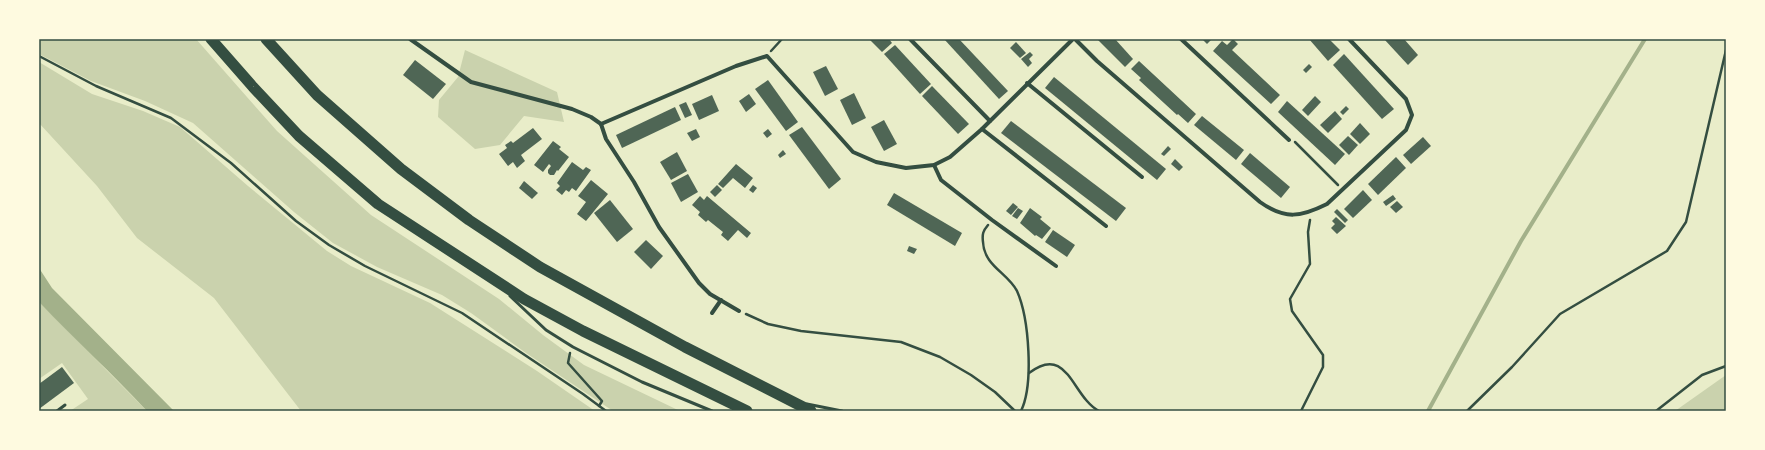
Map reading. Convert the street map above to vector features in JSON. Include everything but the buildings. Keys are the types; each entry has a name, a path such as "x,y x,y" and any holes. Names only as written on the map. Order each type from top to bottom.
{"highway":[{"path":"211,39 299,136 372,199 524,299 583,330 747,411"},
{"path":"266,39 317,95 401,169 469,220 540,267 686,347 811,411"}],"street":[{"path":"410,39 471,82 572,109 591,117 601,124 606,139 634,182 659,227 699,283 710,294 739,311"},
{"path":"910,39 990,121"},
{"path":"601,124 736,66 767,56 853,152 876,162 906,168 934,165 950,157 982,129 1027,83 1074,39 1097,61 1254,197 1273,212 1291,215 1311,212 1327,204 1406,130 1412,115 1406,99 1349,39"},
{"path":"1181,39 1289,140"},
{"path":"1027,83 1142,177"},
{"path":"982,129 1106,226"},
{"path":"934,165 941,180 992,220 1056,266"},
{"path":"712,313 721,300"}],"lane":[{"path":"491,278 546,330 573,347 642,382 712,411"},
{"path":"790,400 842,411"},
{"path":"57,411 65,405"}],"path":[{"path":"767,56 782,39"},
{"path":"1467,411 1512,368 1560,314 1667,251 1686,222 1726,50"},
{"path":"39,56 96,86 171,118 231,163 296,221 329,245 365,266 462,313 606,411"},
{"path":"1289,140 1297,142 1342,189"},
{"path":"1301,411 1322,367 1323,355 1292,311 1290,300 1310,264 1308,232 1311,212"},
{"path":"992,220 982,233 983,249 990,262 1016,290 1029,345 1028,389 1021,411"},
{"path":"739,311 768,324 801,331 901,342 940,356 995,392 1015,411"},
{"path":"573,347 568,363 602,401 600,406"},
{"path":"1028,374 1038,366 1060,366 1080,392 1094,408 1099,411"},
{"path":"1656,411 1702,375 1726,366"}],"shaded area":[{"path":"39,39 196,39 277,131 371,215 499,299 543,335 584,365 680,411 613,411 526,353 471,313 442,295 377,267 333,243 294,212 193,123 145,101 91,81 39,54"},
{"path":"465,50 557,92 564,122 524,116 500,145 475,149 438,117 439,100 458,77"},
{"path":"39,62 92,94 143,111 180,127 248,186 327,251 351,266 430,303 537,371 595,411 301,411 214,298 137,238 97,186 39,123"},
{"path":"39,268 52,288 174,411 147,411 39,302"},
{"path":"39,302 147,411 70,411 88,399 62,363 39,379"},
{"path":"1726,375 1726,411 1675,411"}],"waterway":[{"path":"1428,411 1521,241 1645,39"}]}
